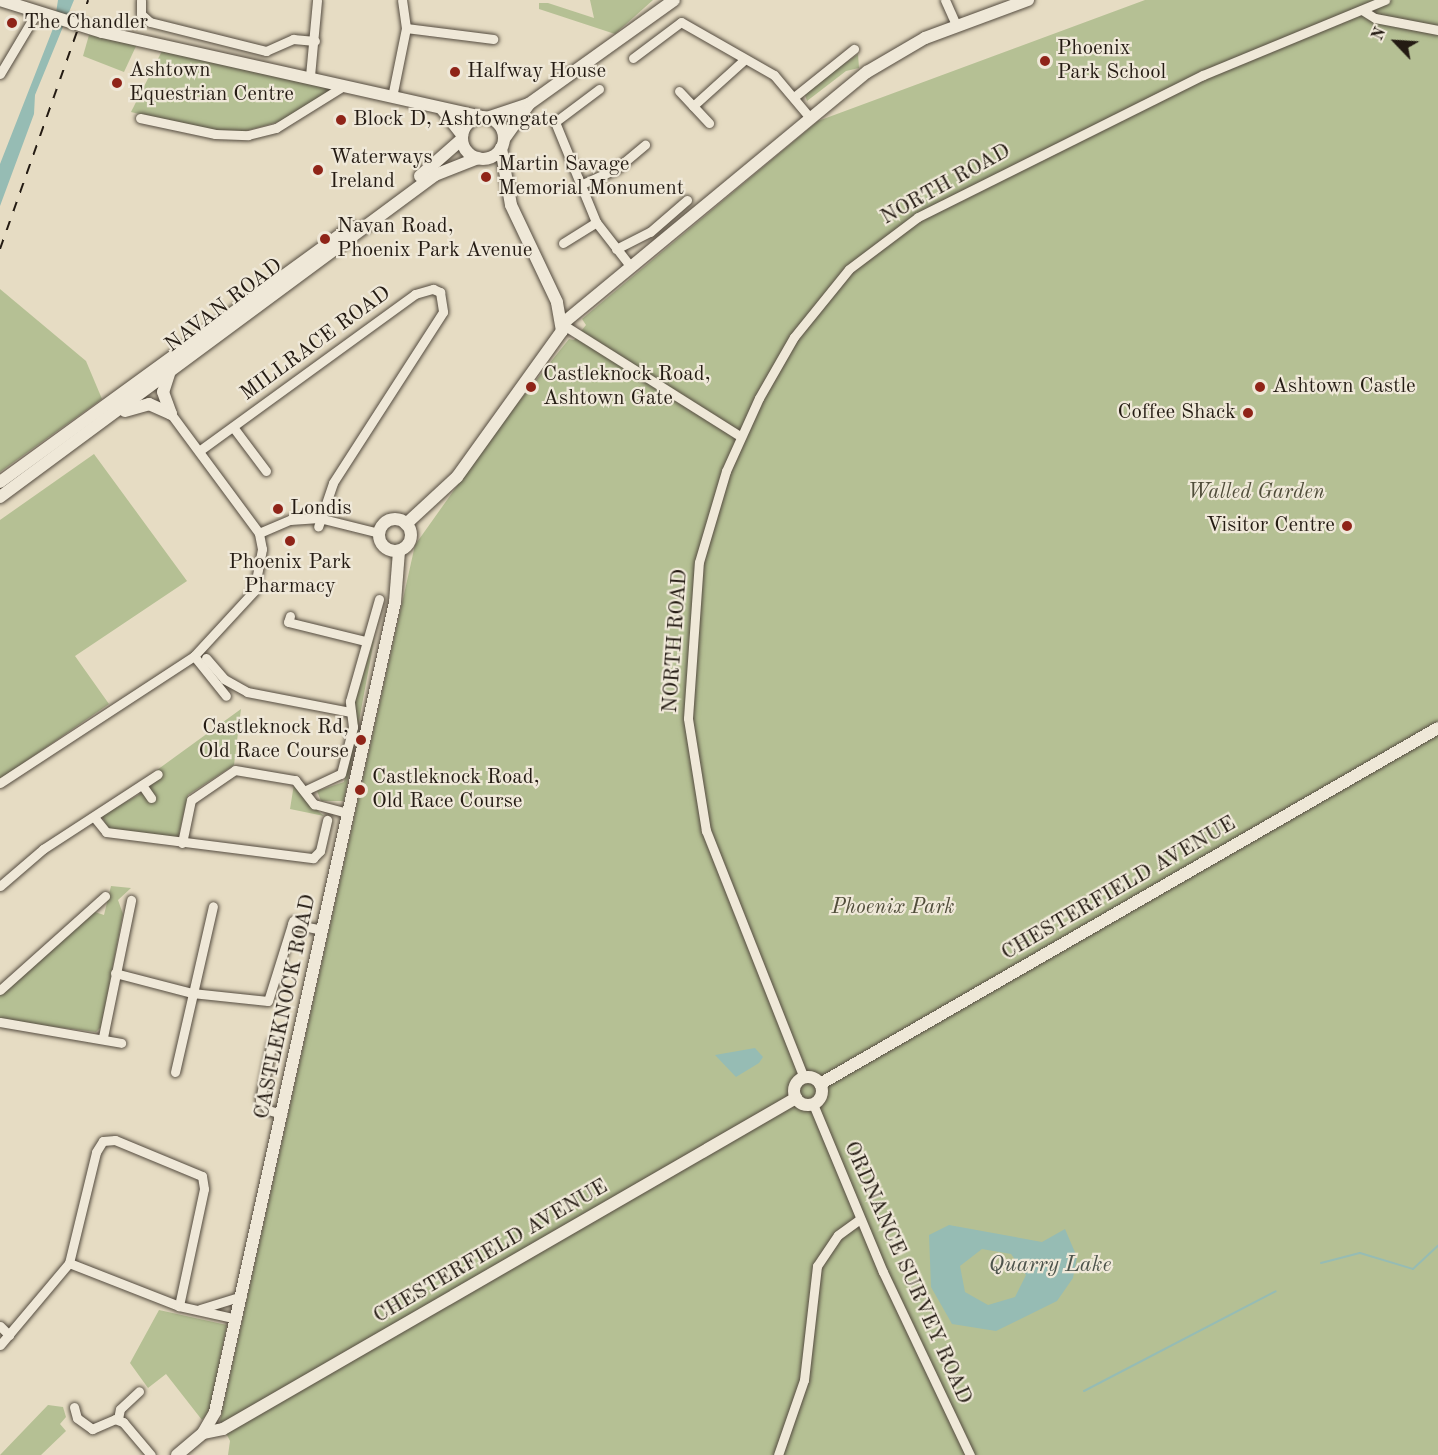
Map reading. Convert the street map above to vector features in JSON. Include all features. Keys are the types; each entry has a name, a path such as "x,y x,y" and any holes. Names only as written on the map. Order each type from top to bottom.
{"main road":[{"path":"0,0 60,21 310,76 442,109 485,117 500,124 503,144 502,172 562,324"},
{"path":"406,524 457,477 556,344 562,324 811,119 894,54 956,25 1028,0"},
{"path":"462,137 470,121 528,104 667,2"},
{"path":"483,158 503,144 528,104"},
{"path":"442,109 462,137 483,158 502,172"},
{"name":"NAVAN ROAD","path":"0,482 392,197 462,137"},
{"name":"NAVAN ROAD","path":"0,497 435,175 483,158"},
{"path":"170,370 163,392 171,414"},
{"path":"101,423 140,405 171,414"},
{"path":"392,519 406,524 411,537 399,551 384,547 379,533 392,519"},
{"name":"CASTLEKNOCK ROAD","path":"177,1455 203,1433 215,1412 395,603 399,551"},
{"name":"CHESTERFIELD AVENUE","path":"820,1084 1438,728"},
{"path":"804,1078 820,1084 821,1096 813,1104 796,1098 795,1086 804,1078"},
{"name":"CHESTERFIELD AVENUE","path":"203,1433 224,1429 796,1098"}],"street":[{"path":"141,0 141,14 150,22 266,51 292,39 315,41"},
{"path":"310,76 317,0"},
{"path":"392,97 406,28 402,0"},
{"path":"945,0 956,25"},
{"name":"NORTH ROAD","path":"804,1078 796,1064 706,831 691,763 694,594 709,521 740,436 775,368 814,310 849,269 898,230 1203,75 1385,0"},
{"path":"1362,10 1375,18 1438,30"},
{"path":"0,74 37,12"},
{"path":"633,58 681,22 774,75 811,119"},
{"path":"406,28 493,39"},
{"path":"794,97 854,48"},
{"path":"693,106 745,59"},
{"path":"140,118 214,134 248,135 276,128 345,85"},
{"path":"598,89 555,122 596,222 631,267"},
{"path":"680,91 709,123"},
{"path":"580,185 616,169 645,144"},
{"path":"616,249 650,232 687,201"},
{"path":"563,243 596,222"},
{"name":"MILLRACE ROAD","path":"200,451 415,294 424,289 440,292 443,312 333,483 319,522"},
{"path":"562,324 740,436"},
{"path":"0,783 194,656 254,591 261,563 259,533 171,414"},
{"path":"233,427 266,471"},
{"path":"259,533 290,520 319,522 379,533"},
{"path":"306,790 339,778 353,728 351,712 365,641 379,599"},
{"path":"290,616 288,622 365,641"},
{"path":"194,656 231,698 239,689"},
{"path":"206,658 239,689 351,712"},
{"path":"182,843 191,800 228,772 250,770 295,780 306,790 314,804 348,813"},
{"path":"0,886 59,840 158,774"},
{"path":"142,785 151,798"},
{"path":"94,817 106,832 313,858 320,851 327,820"},
{"path":"0,990 105,896"},
{"path":"103,1037 131,900"},
{"path":"175,1072 213,906"},
{"path":"115,973 192,993 272,1000 293,922 322,930"},
{"path":"0,1022 103,1037 121,1043"},
{"path":"272,1042 260,1100 268,1110 282,1114"},
{"name":"ORDNANCE SURVEY ROAD","path":"813,1104 860,1219 970,1455"},
{"path":"0,1346 69,1263 96,1152 104,1141 115,1140 192,1169 202,1176 204,1189 179,1306"},
{"path":"778,1455 804,1380 817,1266 838,1235 860,1219"},
{"path":"69,1263 179,1306 237,1319"},
{"path":"195,1310 242,1296"},
{"path":"0,1326 9,1335"},
{"path":"118,1419 120,1409 139,1391"},
{"path":"74,1407 77,1418 96,1431 118,1419"},
{"path":"118,1419 151,1455"}],"green space":[{"path":"590,0 653,0 615,34 539,9 539,3 548,3 594,18"},
{"name":"Phoenix Park","path":"1145,0 1438,0 1438,1455 228,1455 230,1441 220,1421 415,545 501,424 569,339 574,340 586,325 582,319 818,121"},
{"path":"89,35 137,44 124,72 83,56"},
{"path":"163,49 340,86 285,120 242,132 209,131 131,112"},
{"path":"858,54 859,68 846,71 807,101 804,92"},
{"path":"0,289 86,361 102,399 0,472"},
{"path":"94,454 187,581 75,656 109,704 0,779 0,520"},
{"path":"375,635 344,801 321,801 317,791 344,782 357,725 354,705"},
{"path":"241,709 234,765 188,795 178,838 107,829 102,815 149,789 157,770"},
{"path":"294,784 305,800 324,816 290,809"},
{"path":"111,886 131,888 118,900 123,914 101,1027 96,1032 0,1020 0,995 95,912 104,915"},
{"path":"159,1310 227,1325 209,1412 202,1420 166,1374 148,1388 130,1363"},
{"path":"48,1405 63,1407 66,1417 60,1424 66,1431 41,1455 0,1455"}],"water":[{"path":"58,0 74,0 35,95 34,114 0,206 0,164 54,26"},
{"path":"755,1048 763,1057 759,1063 736,1077 715,1055"},
{"name":"Quarry Lake","path":"949,1225 1042,1242 1065,1229 1077,1257 1073,1278 1057,1301 996,1331 952,1324 931,1287 929,1235","holes":["982,1249 1011,1254 1026,1275 1015,1297 988,1305 965,1292 960,1266"]}],"waterway":[{"path":"1321,1263 1360,1253 1413,1269 1438,1246"},
{"path":"1084,1391 1276,1291"}],"railway":[{"path":"0,249 88,0"}],"place":[{"name":"The Chandler","path":"12,23"},
{"name":"Phoenix Park School","path":"1045,61"},
{"name":"Halfway House","path":"455,72"},
{"name":"Ashtown Equestrian Centre","path":"117,83"},
{"name":"Block D, Ashtowngate","path":"341,120"},
{"name":"Waterways Ireland","path":"318,170"},
{"name":"Martin Savage Memorial Monument","path":"486,177"},
{"name":"Navan Road, Phoenix Park Avenue","path":"325,239"},
{"name":"Castleknock Road, Ashtown Gate","path":"531,387"},
{"name":"Ashtown Castle","path":"1260,387"},
{"name":"Coffee Shack","path":"1248,413"},
{"name":"Londis","path":"278,509"},
{"name":"Visitor Centre","path":"1347,526"},
{"name":"Phoenix Park Pharmacy","path":"290,541"},
{"name":"Castleknock Rd, Old Race Course","path":"361,740"},
{"name":"Castleknock Road, Old Race Course","path":"360,790"}],"park label":[{"name":"Walled Garden","path":"1256,493"}]}
